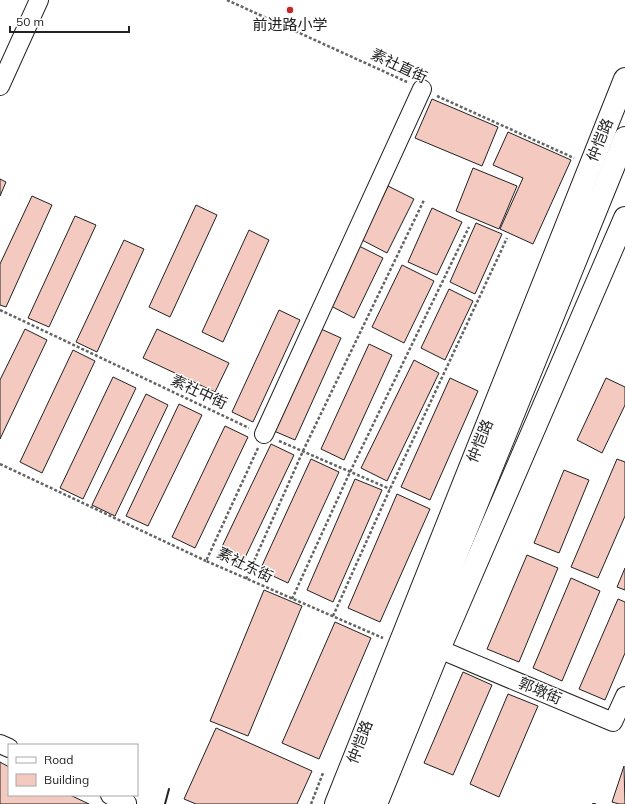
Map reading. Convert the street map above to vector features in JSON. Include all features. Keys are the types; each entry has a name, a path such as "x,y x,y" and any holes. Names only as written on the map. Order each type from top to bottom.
{"main road":[{"name":"仲恺路","path":"336,804 625,79"},
{"path":"355,804 625,138"},
{"path":"544,339 604,224 625,176"},
{"path":"376,804 439,649 625,218"}],"street":[{"path":"0,86 39,0"},
{"path":"264,434 422,89"},
{"name":"郭墩街","path":"439,649 614,722 625,696"},
{"path":"112,796 127,803 126,804"}],"path":[{"name":"素社直街","path":"227,0 562,153"},
{"path":"246,579 302,451 424,200"},
{"path":"292,599 350,472 468,227"},
{"path":"333,616 390,489 507,238"},
{"name":"素社中街","path":"0,310 264,434 390,489"},
{"name":"素社东街","path":"264,434 206,561 399,645"},
{"path":"0,464 206,561"},
{"path":"311,804 323,773"}],"building":[{"path":"432,99 498,127 482,166 415,138"},
{"path":"508,132 571,160 533,244 500,229 523,178 493,165"},
{"path":"473,168 517,186 499,229 456,211"},
{"path":"0,179 6,182 0,196"},
{"path":"388,186 414,199 387,253 362,240"},
{"path":"32,196 52,205 6,307 0,305 0,264"},
{"path":"196,205 217,215 170,317 149,307"},
{"path":"432,208 462,222 437,275 408,262"},
{"path":"75,216 96,225 49,327 28,318"},
{"path":"476,223 502,234 475,294 450,282"},
{"path":"249,230 269,240 223,342 202,332"},
{"path":"124,240 144,249 97,352 76,342"},
{"path":"359,246 383,258 354,318 331,306"},
{"path":"402,265 434,281 404,343 372,327"},
{"path":"449,289 473,301 445,360 421,348"},
{"path":"279,310 300,320 253,422 232,412"},
{"path":"25,329 47,340 0,439 0,380"},
{"path":"157,329 229,363 215,392 143,358"},
{"path":"321,329 341,338 295,440 274,431"},
{"path":"369,344 392,355 344,460 321,449"},
{"path":"73,350 95,361 42,473 20,462"},
{"path":"414,360 439,373 387,481 361,468"},
{"path":"113,377 136,388 83,499 60,488"},
{"path":"450,378 478,391 430,500 401,487"},
{"path":"606,378 625,387 625,405 602,453 577,440"},
{"path":"146,394 168,405 115,516 92,505"},
{"path":"179,404 202,415 148,526 126,516"},
{"path":"225,426 248,437 195,548 172,537"},
{"path":"271,444 294,455 241,566 218,555"},
{"path":"311,459 339,472 288,583 260,570"},
{"path":"617,459 625,462 625,516 598,578 571,567"},
{"path":"564,470 589,480 559,553 534,543"},
{"path":"355,479 382,490 333,602 307,590"},
{"path":"397,494 430,509 380,622 348,608"},
{"path":"527,555 558,568 519,662 487,649"},
{"path":"625,568 625,590 617,587"},
{"path":"571,578 600,591 562,681 533,668"},
{"path":"264,590 302,606 248,736 210,721"},
{"path":"618,599 625,602 625,653 605,700 579,689"},
{"path":"335,622 371,638 319,759 282,743"},
{"path":"463,672 492,685 453,775 424,763"},
{"path":"508,694 538,706 499,797 470,784"},
{"path":"216,728 312,771 297,804 196,804 184,799"},
{"path":"0,762 8,766 8,796 72,796 89,804 0,804"},
{"path":"624,766 625,804 619,804 612,802"}],"wall":[{"path":"165,804 169,789"}],"place":[{"name":"前进路小学","path":"290,10"}]}
